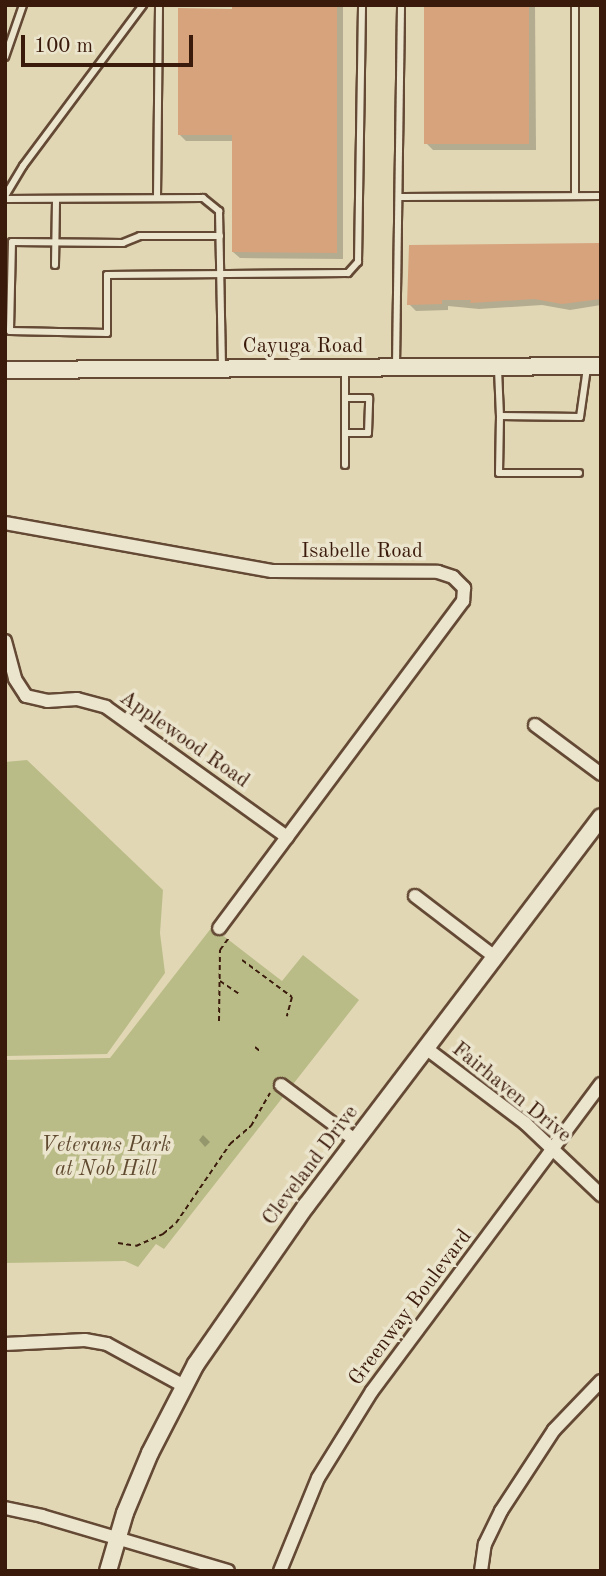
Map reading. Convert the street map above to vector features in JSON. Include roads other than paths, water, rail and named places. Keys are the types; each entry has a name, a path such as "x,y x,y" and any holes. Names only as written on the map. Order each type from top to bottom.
{"street":[{"name":"Cayuga Road","path":"5,370 594,366"},
{"name":"Isabelle Road","path":"5,523 272,571 424,571 446,575 460,581 464,587 463,601 219,928"},
{"name":"Applewood Road","path":"5,642 15,679 26,696 47,701 77,699 106,708 287,837"},
{"path":"535,725 601,774"},
{"name":"Cleveland Drive","path":"108,1571 150,1453 184,1386 239,1300 601,817"},
{"path":"415,896 496,958"},
{"name":"Fairhaven Drive","path":"427,1049 524,1124 601,1195"},
{"name":"Greenway Boulevard","path":"280,1571 318,1478 364,1402 601,1084"},
{"path":"277,1087 356,1141"},
{"path":"5,1344 85,1340 107,1344 184,1386"},
{"path":"481,1571 485,1544 501,1511 554,1430 601,1381"},
{"path":"5,1508 228,1571"}],"lane":[{"path":"5,57 23,5"},
{"path":"143,5 23,166 5,198 203,198 219,211 222,368"},
{"path":"157,198 159,5"},
{"path":"220,236 139,236 122,243 12,242 10,331 107,333 107,275 348,273 358,262 362,5"},
{"path":"396,367 401,197 401,5"},
{"path":"575,5 575,196"},
{"path":"401,197 601,196"},
{"path":"55,265 56,199"},
{"path":"498,366 499,473 579,473"},
{"path":"500,416 580,417 594,366"},
{"path":"345,368 345,464"},
{"path":"345,398 369,398 368,433 345,433"}],"park label":[{"name":"Veterans Park at Nob Hill","path":"106,1158"}]}
